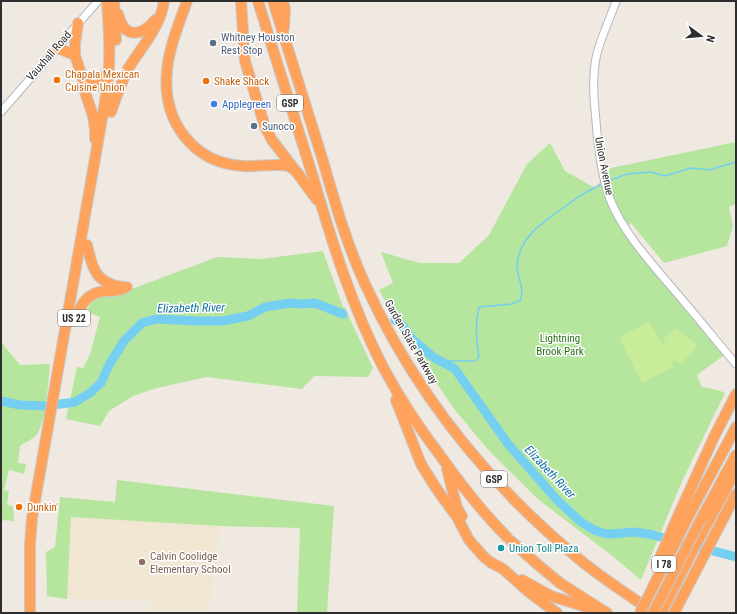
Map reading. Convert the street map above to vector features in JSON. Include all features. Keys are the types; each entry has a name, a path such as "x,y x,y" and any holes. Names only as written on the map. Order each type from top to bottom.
{"highway":[{"name":"US 22","path":"36,613 36,559 38,527 54,416 106,99 110,65 107,1"},
{"path":"115,1 121,24 127,30 134,33 142,31 151,25 164,4"},
{"name":"US 22","path":"58,392 74,320 111,112 116,59 115,1"},
{"path":"187,1 170,54 166,77 171,111 182,133 197,150 215,161 237,166 254,167 284,165 291,168 300,176"},
{"path":"241,1 245,61 265,127 272,140 321,204"},
{"name":"GSP","path":"258,1 337,255 371,341 406,407 446,465 478,506 509,539 557,580 606,613"},
{"name":"Garden State Parkway","path":"273,1 340,216 359,270 393,339 418,381 468,449 501,487 573,554 599,575 654,613"},
{"path":"283,1 285,9 283,34"},
{"path":"111,112 123,78 157,24 164,4"},
{"path":"78,23 75,54 93,116 96,159"},
{"path":"57,48 75,54"},
{"path":"82,77 93,86 98,86 103,81 110,65"},
{"path":"74,320 86,298 92,294 102,291 120,290 127,287 119,287 109,284 101,278 94,269 87,245"},
{"path":"384,368 421,464 476,548 490,562 551,596 606,613"},
{"path":"684,514 710,446 736,394"},
{"name":"US 22","path":"30,613 31,527 54,416"},
{"name":"I 78","path":"639,613 684,514 736,426"},
{"name":"I 78","path":"661,613 736,455"},
{"path":"446,465 457,508 474,537 505,571 534,596 557,613"},
{"name":"I 78","path":"654,613 705,519 736,470"},
{"name":"I 78","path":"674,613 736,494"},
{"path":"721,521 736,501"}],"street":[{"name":"Vauxhall Road","path":"1,112 98,1"},
{"name":"Union Avenue","path":"616,1 599,46 594,68 596,117 604,179 614,209 630,234 658,271 736,364"}],"shaded area":[{"name":"Calvin Coolidge Elementary School","path":"71,517 215,524 220,526 208,612 152,611 152,600 67,599"}],"green space":[{"name":"Lightning Brook Park","path":"736,142 736,204 729,207 733,226 727,246 664,263 631,223 625,227 727,353 697,375 702,387 725,393 683,479 641,580 615,558 539,500 490,452 455,410 397,323 379,290 393,283 381,252 420,263 459,263 489,235 527,164 550,143 565,171 595,188 611,168"},
{"path":"323,251 343,307 345,307 373,368 368,377 314,376 302,389 207,377 157,388 133,396 109,411 100,426 66,419 77,367 83,368 90,354 100,317 87,312 90,303 99,296 121,293 217,257 261,259"},
{"path":"649,321 663,346 665,337 675,328 695,343 696,348 681,364 671,360 674,366 642,383 619,338"},
{"path":"1,342 20,365 50,364 46,406 40,429 36,436 20,446 18,463 26,464 24,474 9,470 4,490 9,491 7,505 13,506 14,521 1,520"},
{"path":"117,480 334,506 327,613 297,613 300,528 220,526 71,517 67,599 47,596 46,552 55,547 60,497 115,502"}],"waterway":[{"path":"611,180 627,174 651,172 665,176 691,168 709,170 736,162"},
{"path":"441,361 475,361 479,357 476,332 479,307 512,304 521,300 522,290 517,266 518,256 527,239 548,219 581,195 600,185"},
{"name":"Elizabeth River","path":"1,401 20,405 46,406 75,402 90,393 101,383 109,365 124,341 142,323 156,319 222,321 248,316 265,307 290,303 315,303 343,314"},
{"name":"Elizabeth River","path":"395,320 401,324 412,339 433,357 455,369 508,444 558,501 581,522 594,530 603,533 612,534 633,532 649,534 736,557"}],"place":[{"name":"Whitney Houston Rest Stop","path":"213,43"},
{"name":"Chapala Mexican Cuisine Union","path":"57,80"},
{"name":"Shake Shack","path":"206,81"},
{"name":"Applegreen","path":"214,104"},
{"name":"Sunoco","path":"254,126"},
{"name":"Dunkin'","path":"19,507"},
{"name":"Union Toll Plaza","path":"501,548"},
{"name":"Calvin Coolidge Elementary School","path":"142,562"}]}
